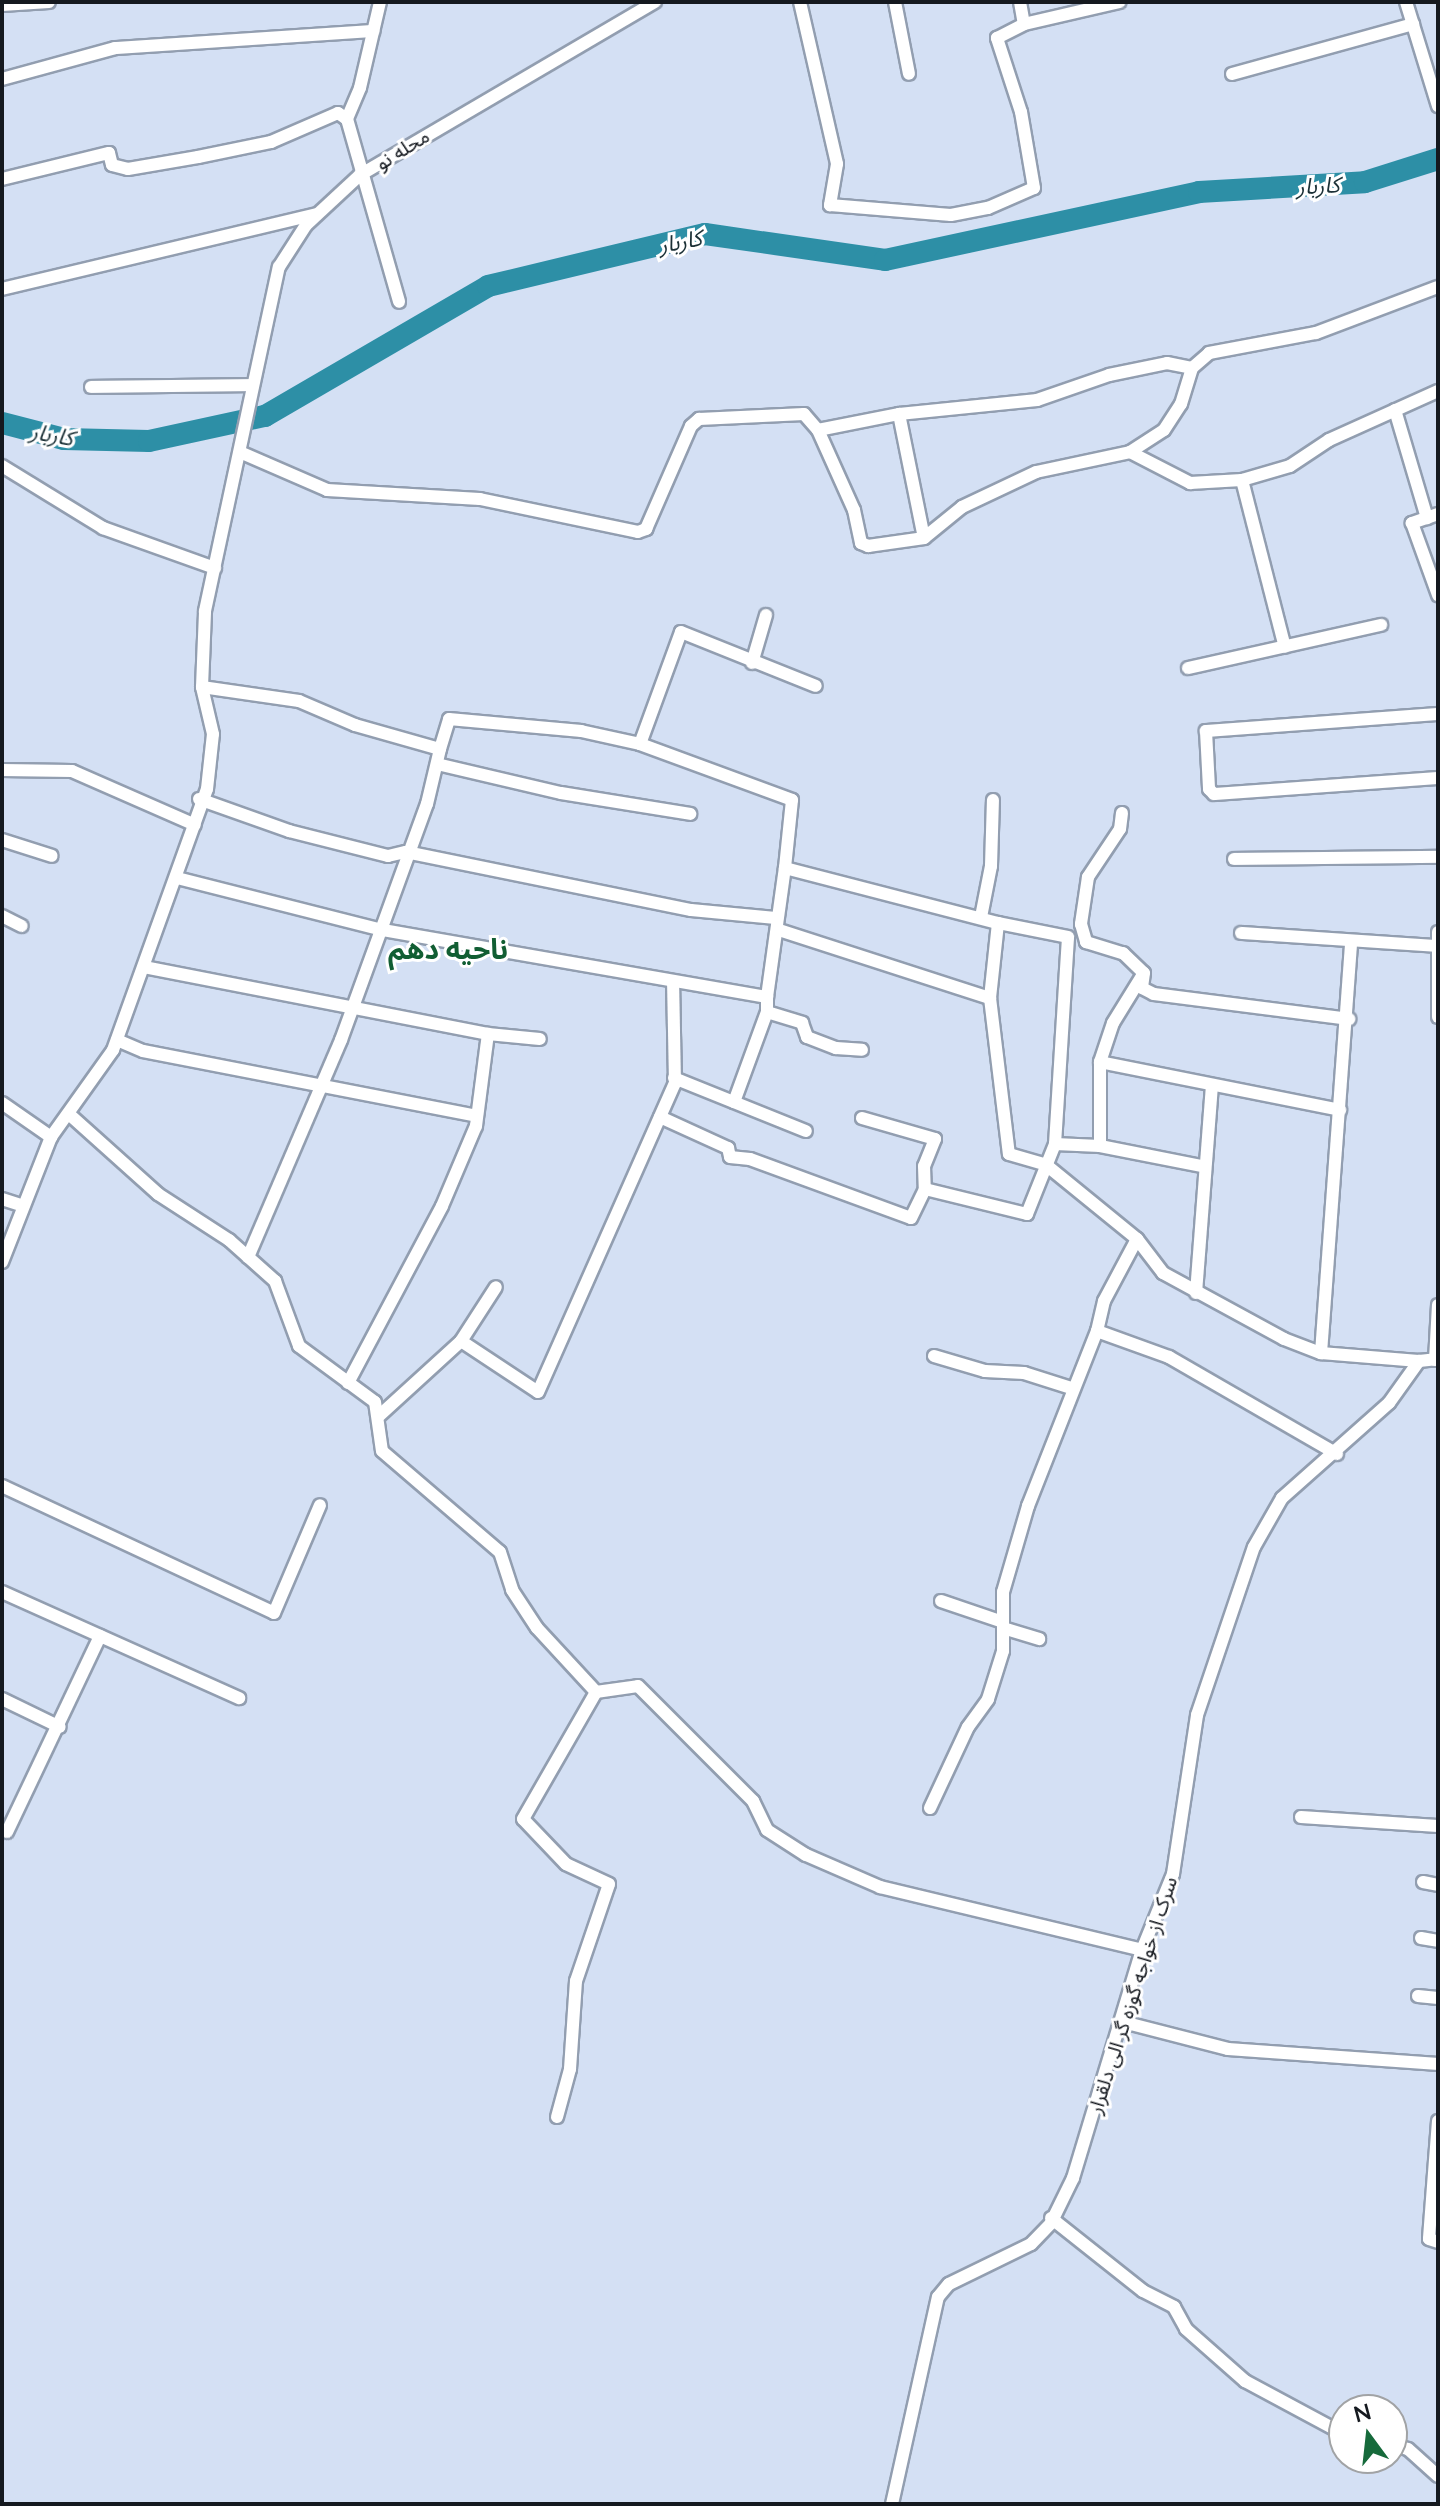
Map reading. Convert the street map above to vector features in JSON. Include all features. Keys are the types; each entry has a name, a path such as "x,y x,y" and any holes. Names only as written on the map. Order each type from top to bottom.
{"street":[{"path":"2,5 49,2"},
{"path":"380,2 360,88 347,119 360,175 399,302"},
{"name":"محله نو","path":"2,1262 51,1137 70,1115 117,1040 177,878 195,825 199,799 207,789 213,734 202,687 205,611 279,267 320,213 360,175 655,2"},
{"path":"800,2 837,164 830,205 951,215 988,208 1034,188 1021,112 997,38 1024,24 1119,2"},
{"path":"895,2 909,74"},
{"path":"1020,2 1024,24"},
{"path":"1406,2 1438,106"},
{"path":"1232,74 1413,24"},
{"path":"2,79 115,48 373,31"},
{"path":"2,179 109,153 112,165 156,164 271,142 338,113 347,119"},
{"path":"2,289 320,213"},
{"path":"242,450 327,490 480,499 638,532 646,529 691,426 699,419 804,414 818,430 854,510 861,543 924,538 962,507 1036,472 1130,452 1164,430 1181,404 1192,368 1209,353 1316,333 1438,287"},
{"path":"818,430 899,414 1037,400 1109,375 1167,363 1192,368"},
{"path":"91,387 252,385"},
{"path":"1130,452 1190,483 1242,480 1290,466 1329,440 1438,391"},
{"path":"1395,410 1433,516 1412,523 1438,595"},
{"path":"899,414 924,538"},
{"path":"2,466 103,528 215,568"},
{"path":"1242,480 1285,647"},
{"path":"752,663 766,615"},
{"path":"1188,668 1381,625"},
{"path":"640,744 676,635 686,634 752,663 816,686"},
{"path":"202,687 299,701 355,725 440,749"},
{"path":"1438,714 1206,731 1209,789 1214,794 1438,778"},
{"path":"248,1257 383,930 449,719 581,731 640,744 792,800 767,1012 734,1102"},
{"path":"437,764 561,793 690,814"},
{"path":"2,770 72,771 195,825"},
{"path":"199,799 303,835 388,856 406,852 691,910 777,924 990,998"},
{"path":"981,917 991,866 993,800"},
{"path":"1122,813 1120,829 1088,877 1081,924 1086,942 1123,953 1144,973"},
{"path":"2,840 52,856"},
{"path":"1234,859 1438,857"},
{"path":"785,868 998,923 1068,937 1055,1144 1027,1214 925,1189"},
{"path":"177,878 383,930 767,997"},
{"path":"2,916 22,926"},
{"path":"998,923 990,998 1009,1154 1045,1164 1137,1239 1163,1273 1196,1293 1321,1353 1419,1361 1437,1359 1438,1305"},
{"path":"1438,932 1438,1017"},
{"path":"1241,933 1437,946"},
{"path":"1321,1353 1349,1019 1351,942"},
{"path":"144,967 488,1034 540,1039"},
{"path":"1144,973 1142,988 1154,994 1349,1019"},
{"path":"1100,1146 1100,1062 1113,1023 1144,973"},
{"path":"461,1341 538,1392 660,1117 674,1078 673,983"},
{"path":"767,1012 802,1023 807,1037 836,1048 862,1050"},
{"path":"348,1383 442,1206 477,1116 488,1034"},
{"path":"117,1040 143,1051 477,1116"},
{"path":"1100,1062 1340,1110"},
{"path":"674,1078 806,1131"},
{"path":"1196,1293 1204,1217 1202,1166 1212,1086"},
{"path":"2,1103 51,1137"},
{"path":"70,1115 158,1194 248,1257 275,1281 299,1346 375,1402 380,1415 382,1451 500,1552 512,1590 537,1628 596,1692"},
{"path":"660,1117 728,1148 730,1157 750,1159 911,1218 925,1189 924,1166 935,1139 862,1118"},
{"path":"1055,1144 1100,1146 1202,1166"},
{"path":"2,1199 23,1206"},
{"path":"930,1808 968,1727 988,1699 1003,1651 1003,1592 1028,1506 1097,1331 1104,1301 1137,1239"},
{"path":"380,1415 461,1341 496,1287"},
{"path":"1097,1331 1169,1357 1337,1454"},
{"path":"934,1356 985,1371 1024,1373 1074,1389"},
{"name":"سرک از خواجه گوزه گر الی دلقرار","path":"892,2504 938,2297 949,2284 1031,2244 1051,2218 1073,2178 1123,2022 1142,1950 1173,1874 1197,1715 1254,1547 1282,1498 1337,1454 1389,1403 1419,1361"},
{"path":"2,1486 274,1613 320,1505"},
{"path":"2,1592 239,1698"},
{"path":"941,1601 1039,1639"},
{"path":"7,1832 60,1727 100,1636"},
{"path":"596,1692 638,1686 753,1801 767,1830 806,1855 880,1887 1142,1950"},
{"path":"557,2117 570,2069 576,1981 609,1884 566,1864 523,1819 596,1692"},
{"path":"2,1699 60,1727"},
{"path":"1301,1817 1438,1826"},
{"path":"1423,1882 1438,1885"},
{"path":"1421,1938 1438,1941"},
{"path":"1418,1996 1438,1998"},
{"path":"1123,2022 1228,2049 1438,2064"},
{"path":"1438,2121 1429,2239 1438,2242"},
{"path":"1051,2218 1143,2291 1174,2307 1186,2329 1245,2381 1328,2425"},
{"path":"1408,2449 1438,2476"}],"waterway":[{"name":"کاربار","path":"2,423 64,439 149,441 265,416 488,286 705,234 885,260 1199,192 1365,182 1438,159"}],"district":[{"name":"ناحیه دهم","path":"448,948"}]}
